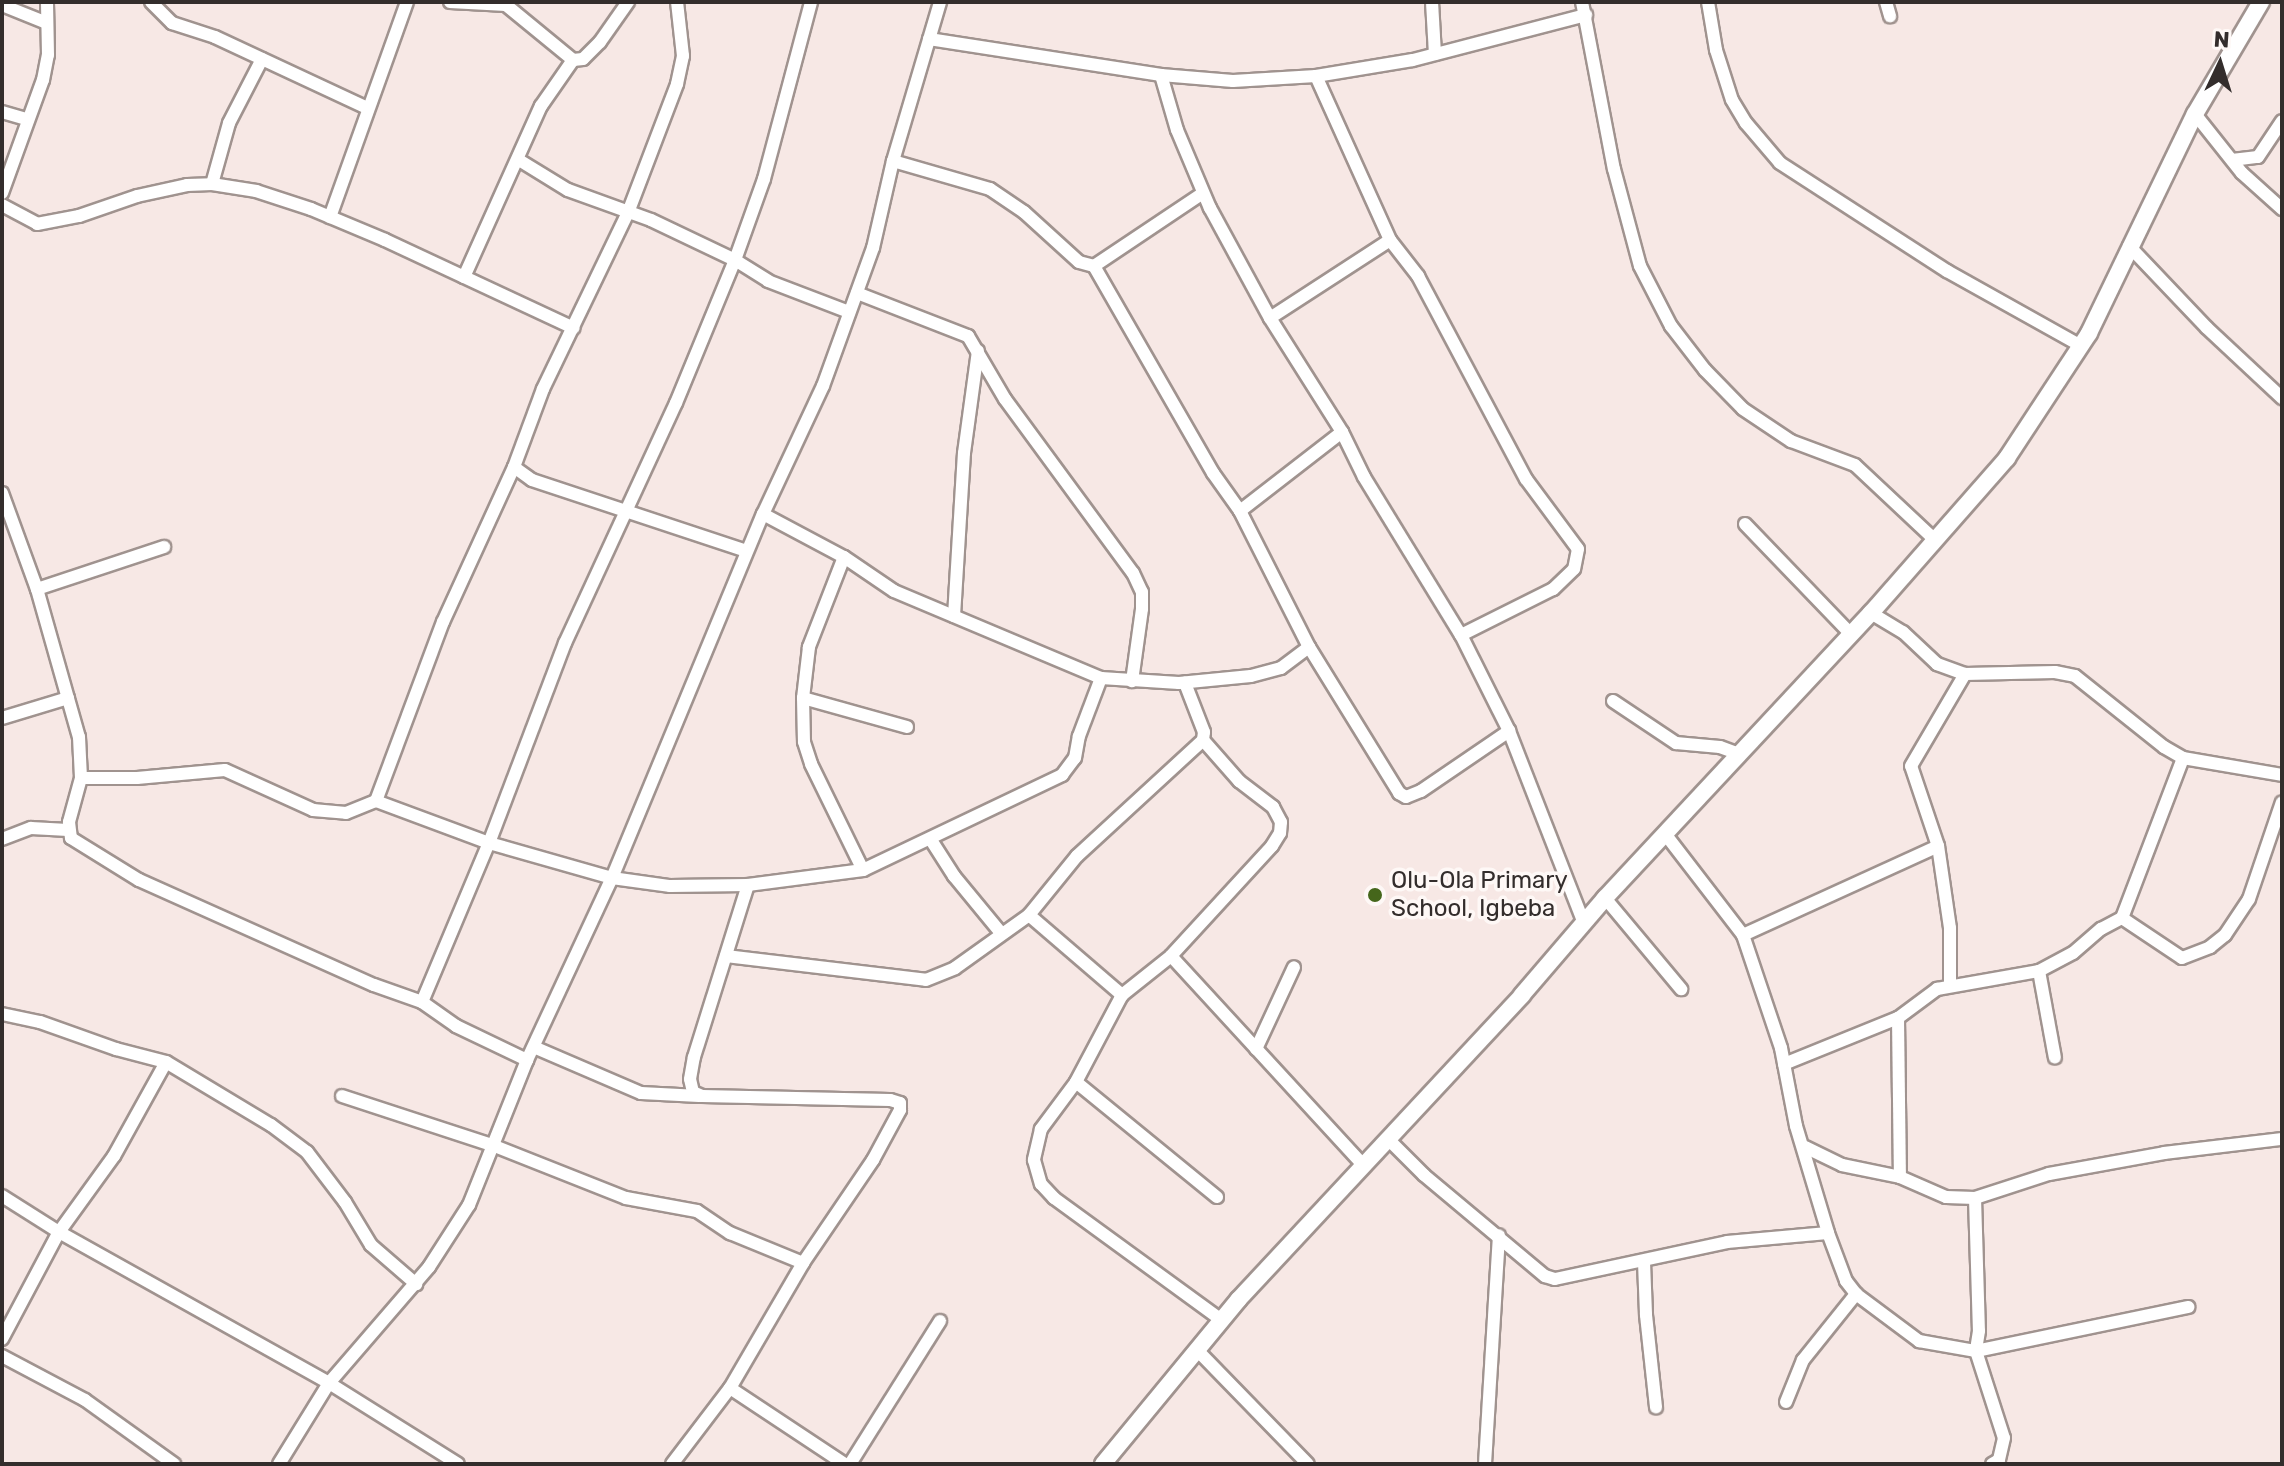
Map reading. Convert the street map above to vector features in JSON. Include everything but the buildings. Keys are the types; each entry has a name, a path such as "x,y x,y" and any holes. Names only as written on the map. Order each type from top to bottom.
{"street":[{"path":"2,193 43,80 48,55 47,2"},
{"path":"151,2 172,23 215,37 367,108"},
{"path":"330,217 407,2"},
{"path":"450,2 507,4 573,60 583,59 600,42 628,2"},
{"path":"376,801 443,622 514,467 543,389 629,210 677,84 683,56 677,2"},
{"path":"422,1002 489,843 565,643 735,260 764,179 811,2"},
{"path":"279,1464 329,1383 416,1284 469,1205 527,1060 536,1048 612,878 747,551 823,386 873,248 893,161 940,2"},
{"path":"1432,2 1435,54"},
{"path":"1582,2 1593,74 1640,266 1671,326 1705,370 1743,409 1791,441 1855,465 1936,541"},
{"path":"1708,2 1716,50 1732,100 1746,123 1780,163 1947,271 2081,346"},
{"path":"1886,2 1890,16"},
{"path":"1103,1464 1161,1391 1199,1352 1221,1320 1605,898 1871,613 2007,458 2081,346 2195,114 2261,2"},
{"path":"2,5 47,23"},
{"path":"929,39 1219,81 1316,76 1435,54 1586,15"},
{"path":"212,184 229,123 262,59"},
{"path":"464,277 541,106 573,60"},
{"path":"1161,75 1177,130 1203,193 1270,318 1342,432 1364,477 1461,635 1509,731 1584,923"},
{"path":"1316,76 1390,240 1418,276 1526,479 1578,549 1574,569 1553,589 1461,635"},
{"path":"2,112 27,119"},
{"path":"2195,114 2232,160 2282,209"},
{"path":"2232,160 2258,157 2282,121"},
{"path":"519,160 568,190 629,210 735,260 768,281 849,312"},
{"path":"893,161 990,189 1024,212 1079,262 1094,266 1213,473 1240,511 1309,647 1393,786 1406,797 1421,791 1509,731"},
{"path":"2,205 37,224 79,216 137,196 187,185 212,184 256,191 330,217 574,328"},
{"path":"1094,266 1203,193"},
{"path":"1270,318 1390,240"},
{"path":"2129,246 2207,328 2282,398"},
{"path":"857,293 920,319 952,326 968,336 1005,399 1133,573 1142,592 1142,609 1132,681"},
{"path":"954,616 964,453 978,351"},
{"path":"1240,511 1342,432"},
{"path":"514,467 532,480 627,508 747,551"},
{"path":"2,493 37,589 79,737 81,778 68,830 80,847 139,880 374,985 422,1002 456,1026 527,1060"},
{"path":"763,514 844,557 894,591 1101,678 1185,683 1251,676 1281,668 1309,647"},
{"path":"1745,524 1851,634"},
{"path":"37,589 164,547"},
{"path":"844,557 809,647 803,698 804,742 811,764 863,870"},
{"path":"1871,613 1903,632 1937,664 1965,674 2055,672 2075,676 2164,747 2183,758 2282,775"},
{"path":"1950,985 1950,928 1938,846 1911,766 1965,674"},
{"path":"81,778 137,778 218,769 240,774 313,810 346,813 376,801 489,843 612,878 670,886 748,885 863,870 931,840 1070,769 1101,678"},
{"path":"726,956 926,980 955,968 1029,915 1077,856 1203,740 1204,732 1185,683"},
{"path":"2,718 68,698"},
{"path":"803,698 907,727"},
{"path":"1613,701 1676,743 1720,747 1739,754"},
{"path":"1203,740 1239,781 1273,807 1281,822 1280,833 1272,846 1171,956 1122,995 1076,1082 1041,1129 1034,1160 1041,1184 1078,1217 1221,1320"},
{"path":"1784,1064 1898,1018 1937,989 2039,971 2073,953 2122,918 2183,758"},
{"path":"2122,918 2182,958 2210,947 2225,935 2249,899 2282,802"},
{"path":"2,839 31,828 68,830"},
{"path":"1666,835 1743,935 1784,1064 1796,1126 1805,1147 1828,1233 1846,1281 1856,1294 1919,1341 1976,1351 2189,1307"},
{"path":"931,840 954,876 1001,933"},
{"path":"1743,935 1938,846"},
{"path":"702,1096 693,1092 690,1079 748,885"},
{"path":"1605,898 1681,989"},
{"path":"1029,915 1122,995"},
{"path":"1171,956 1362,1164"},
{"path":"1256,1049 1294,967"},
{"path":"2039,971 2055,1058"},
{"path":"2,1014 40,1022 166,1062 271,1125 307,1152 345,1202 371,1245 416,1284"},
{"path":"1898,1018 1900,1177"},
{"path":"536,1048 641,1093 826,1097 900,1103 896,1118 873,1160 803,1263 730,1388 672,1464"},
{"path":"2,1339 59,1232 114,1156 166,1062"},
{"path":"1076,1082 1217,1197"},
{"path":"342,1096 492,1145 626,1198 697,1211 730,1233 803,1263"},
{"path":"1388,1139 1424,1175 1545,1276 1555,1279 1727,1242 1828,1233"},
{"path":"1805,1147 1842,1165 1900,1177 1946,1197 1975,1198 2049,1174 2164,1153 2282,1139"},
{"path":"2,1196 59,1232 329,1383 458,1464"},
{"path":"1975,1198 1979,1331 1976,1351 2004,1438 1999,1460 1992,1464"},
{"path":"1485,1464 1499,1235"},
{"path":"1644,1262 1656,1407"},
{"path":"1786,1402 1803,1360 1856,1294"},
{"path":"730,1388 847,1464 940,1321"},
{"path":"1199,1352 1308,1464"},
{"path":"2,1356 85,1400 174,1464"}],"place":[{"name":"Olu-Ola Primary School, Igbeba","path":"1375,895"}]}
